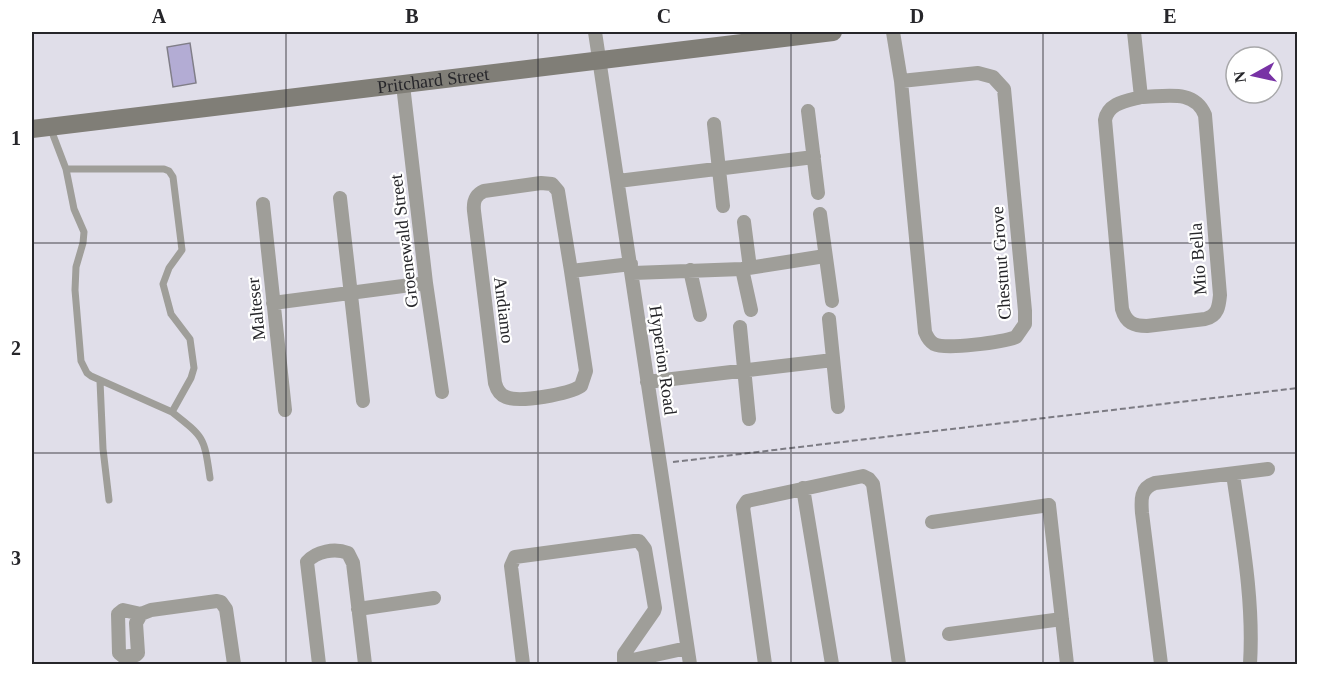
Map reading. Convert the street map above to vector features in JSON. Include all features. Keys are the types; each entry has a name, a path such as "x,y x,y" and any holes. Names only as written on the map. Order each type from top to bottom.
{"street":[{"name":"Hyperion Road","path":"595,32 690,664"},
{"name":"Pritchard Street","path":"41,128 833,32"},
{"name":"Chestnut Grove","path":"893,32 901,81 924,325 928,339 934,344 950,346 1000,341 1016,337 1025,324 1025,311 1004,89 993,77 978,73 901,81"},
{"path":"1134,32 1141,97"},
{"name":"Groenewald Street","path":"404,85 426,283 442,392"},
{"name":"Mio Bella","path":"1141,97 1189,97 1197,102 1205,115 1220,295 1218,309 1211,318 1205,320 1137,326 1124,317 1105,120 1111,108 1141,97"},
{"path":"808,111 818,193"},
{"path":"714,124 723,206"},
{"path":"618,181 814,157"},
{"name":"Andiamo","path":"541,183 556,187 571,271 586,371 582,386 567,392 518,399 503,396 495,383 473,204 478,194 484,191 541,183"},
{"path":"340,198 363,401"},
{"name":"Malteser","path":"262,204 285,410"},
{"path":"820,214 832,301"},
{"path":"744,222 751,310"},
{"path":"571,271 632,268 690,270 746,268 825,256"},
{"path":"690,270 700,315"},
{"path":"273,303 426,283"},
{"path":"829,319 838,407"},
{"path":"740,327 749,419"},
{"path":"647,382 833,360"},
{"path":"1161,664 1142,513 1142,494 1148,485 1155,483 1268,469"},
{"path":"1233,474 1249,592 1250,664"},
{"path":"765,664 743,507 747,501 863,476 873,484 899,664"},
{"path":"803,488 832,664"},
{"path":"932,522 1049,505 1067,664"},
{"path":"523,664 511,566 515,557 634,541 639,541 645,549 655,608 624,654 626,663 687,648"},
{"path":"319,664 307,562 311,557 322,553 341,551 348,553 353,563 365,664"},
{"path":"358,609 434,598"},
{"path":"141,614 151,610 221,602 226,609 234,664"},
{"path":"949,634 1062,619"}],"lane":[{"path":"41,128 66,169 72,203 84,232 76,267 75,290 81,361 87,373 100,381 172,412 200,435 205,447 210,478"},
{"path":"66,169 164,169 169,171 173,177 182,250 169,268 164,284 171,314 190,339 194,368 172,412"},
{"path":"100,381 103,449 109,500"}],"path":[{"path":"661,464 1298,388"}],"building":[{"path":"190,43 196,83 173,87 167,47"}]}
